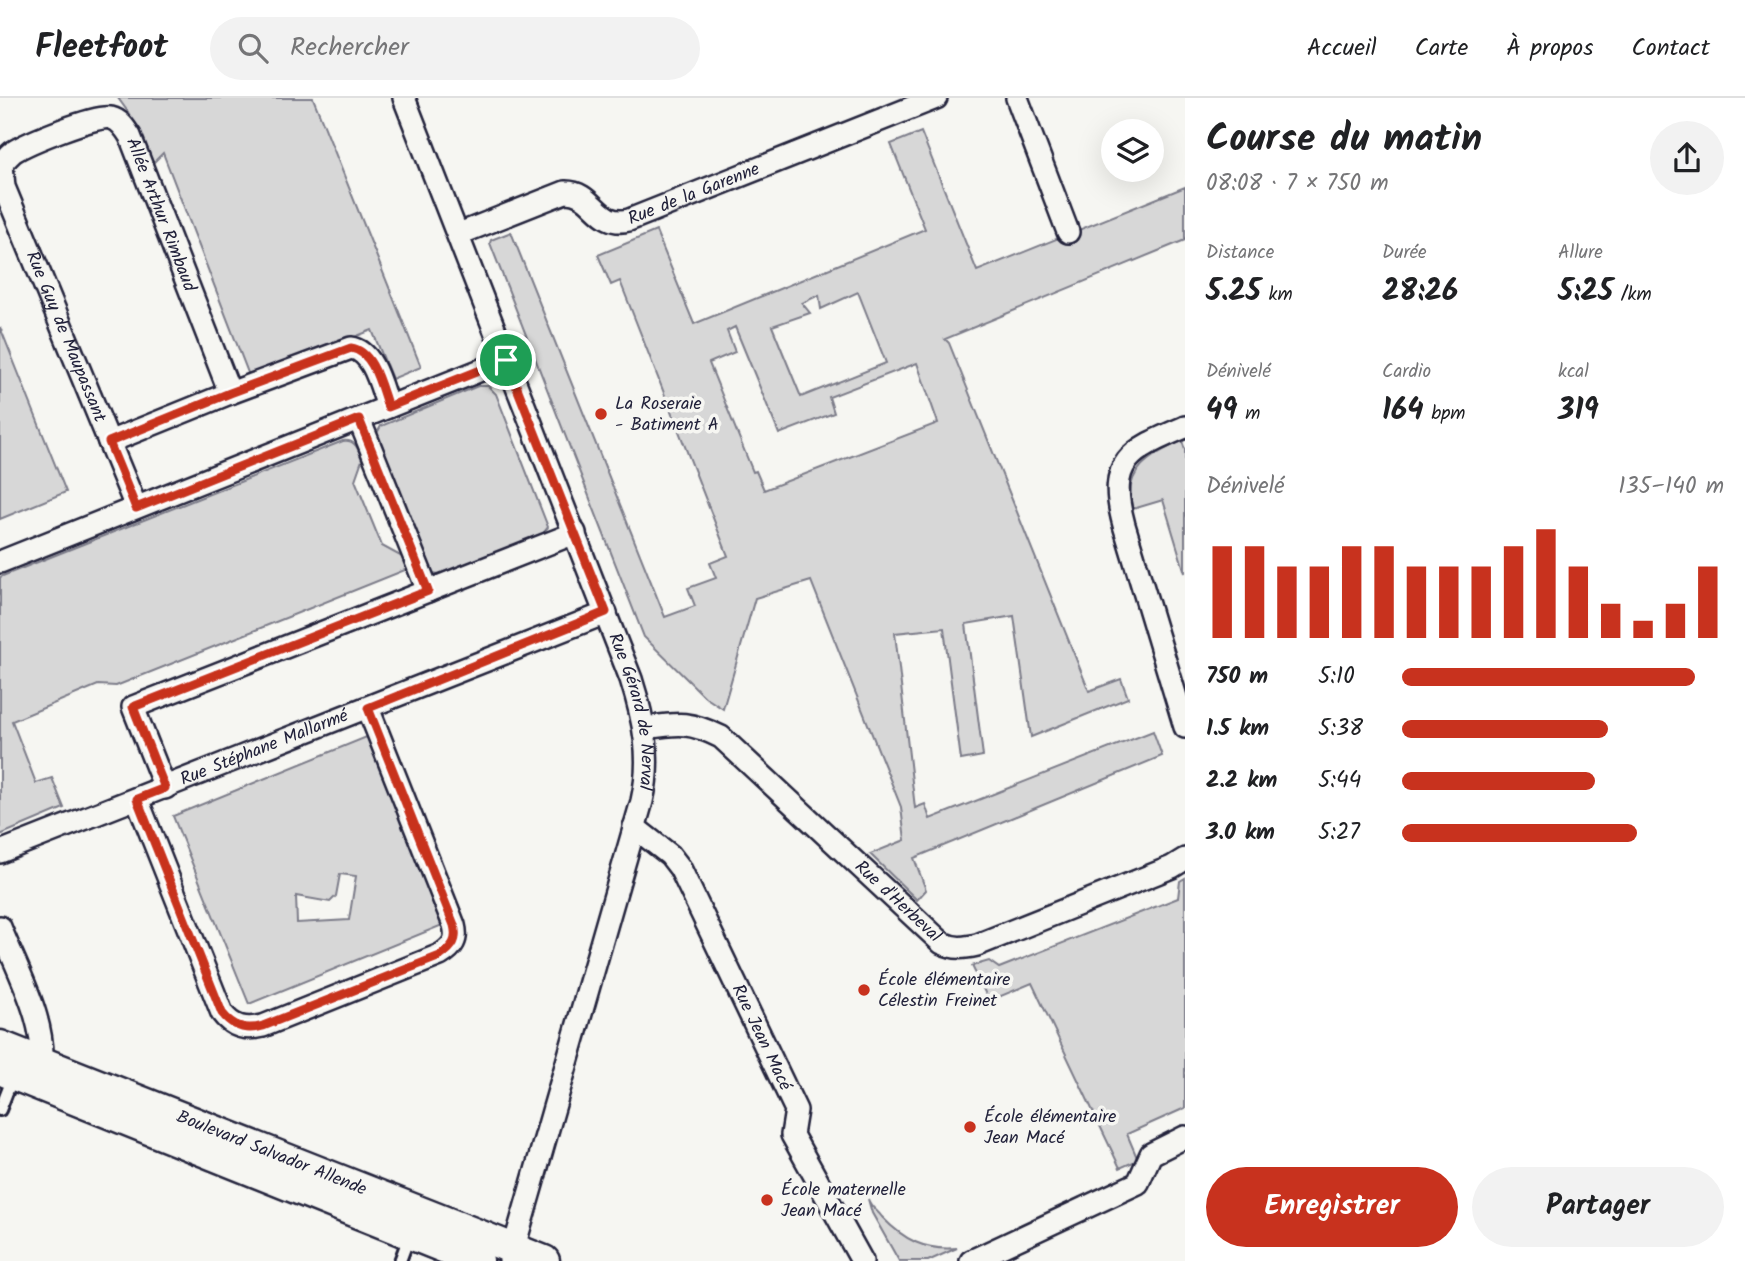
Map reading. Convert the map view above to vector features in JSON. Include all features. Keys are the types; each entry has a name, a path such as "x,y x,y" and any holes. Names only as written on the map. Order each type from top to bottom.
{"street":[{"name":"Rue Gérard de Nerval","path":"404,98 606,612 631,680 645,729 647,774 634,827 512,1255"},
{"path":"1017,98 1068,232"},
{"name":"Rue de la Garenne","path":"458,234 565,192 581,195 614,222 629,220 933,99"},
{"name":"Allée Arthur Rimbaud","path":"1,164 7,157 27,145 99,117 116,119 124,126 135,148 230,393"},
{"name":"Rue Guy de Maupassant","path":"1,164 4,187 136,508"},
{"path":"109,442 351,348 364,353 369,360 388,407"},
{"path":"0,562 506,360"},
{"path":"359,419 428,591"},
{"path":"1185,427 1138,448 1131,454 1121,471 1118,488 1124,525 1185,727"},
{"path":"165,788 133,707 575,533"},
{"name":"Rue Stéphane Mallarmé","path":"0,852 606,612"},
{"path":"137,799 222,1013 228,1020 243,1028 253,1028 275,1021 440,956 454,943 457,935 368,708"},
{"name":"Rue d'Herbeval","path":"645,729 690,724 701,726 721,737 933,936 950,947 977,945 1185,859"},
{"name":"Rue Jean Macé","path":"634,827 670,855 680,868 796,1110 792,1135 862,1261"},
{"path":"0,928 43,1041 19,1065"},
{"name":"Boulevard Salvador Allende","path":"19,1065 410,1235 478,1261"},
{"path":"971,1261 1138,1183 1151,1154 1185,1138"},
{"name":"Boulevard Salvador Allende","path":"410,1235 544,1261"}],"lane":[{"path":"0,1110 19,1065"}],"shaded area":[{"path":"118,98 313,98 421,367 392,379 372,330 250,378 163,153 150,166 128,112"},
{"path":"921,132 977,271 1185,187 1185,240 945,339 949,343 1089,691 1121,679 1128,698 1031,737 1014,616 966,624 983,756 961,760 944,628 895,633 915,808 925,804 930,819 1153,731 1162,756 914,858 926,890 917,900 870,854 905,840 901,807 811,581 755,598 723,709 705,697 644,637 490,243 491,240 511,232 665,617 695,606 688,588 716,578 710,563 728,556 620,281 611,285 598,255 656,231 694,324 925,229 891,144","holes":["858,292 886,363 801,397 772,326 810,313 802,303 819,295 821,309","735,327 779,434 834,413 829,397 917,363 938,423 764,490 756,471 753,472 709,363 735,352 727,331"]},
{"path":"0,327 66,492 0,519"},
{"path":"478,386 488,386 496,394 548,527 541,536 445,575 433,573 377,433 381,426"},
{"path":"343,441 354,444 360,453 362,460 355,480 382,546 406,559 410,568 116,686 98,685 12,721 36,783 52,778 64,808 0,835 0,577"},
{"path":"1182,441 1185,450 1185,573 1163,500 1133,509 1130,496 1135,474 1142,466 1150,458"},
{"path":"369,736 445,924 249,1004 173,816","holes":["340,874 356,876 349,920 297,923 296,896 330,902 336,896"]},
{"path":"1185,878 1185,1108 1127,1134 1138,1160 1120,1168 1032,983 989,1001 972,966 989,961 999,968 1178,898 1180,881"},
{"path":"868,1199 882,1217 907,1238 935,1248 957,1248 928,1261 899,1261 872,1213"}],"place":[{"name":"La Roseraie - Batiment A","path":"601,414"},
{"name":"École élémentaire Célestin Freinet","path":"864,990"},
{"name":"École élémentaire Jean Macé","path":"970,1127"},
{"name":"École maternelle Jean Macé","path":"767,1200"}],"route":[{"path":"343,349 357,349 364,353 388,407 506,360 606,612 368,708 454,925 457,935 454,943 440,956 263,1026 243,1028 234,1025 222,1013 137,799 165,788 133,707 428,591 359,419 136,508 109,442 343,349"}]}
